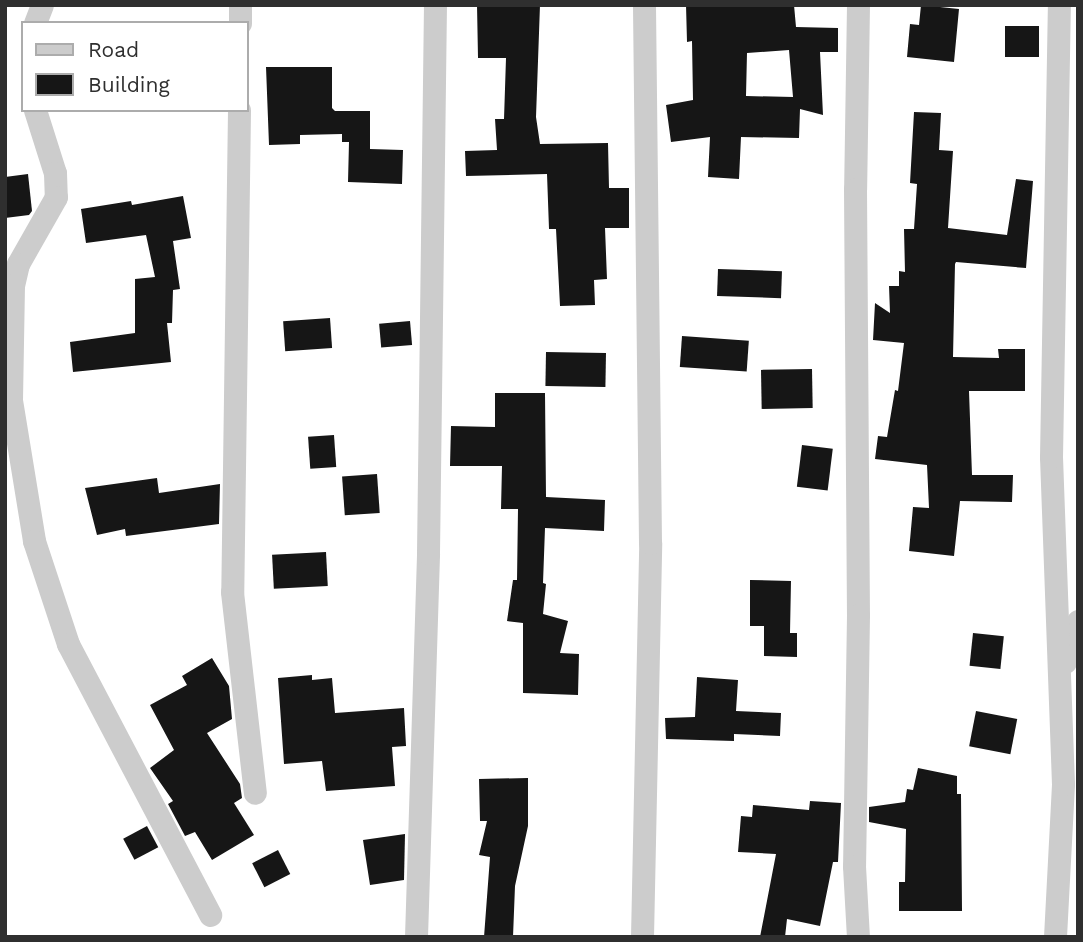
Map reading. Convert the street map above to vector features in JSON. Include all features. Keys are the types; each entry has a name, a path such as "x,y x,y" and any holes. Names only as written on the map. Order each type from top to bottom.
{"street":[{"path":"416,937 428,553 435,5"},
{"path":"642,937 650,543 644,5"},
{"path":"858,5 855,203 858,615 854,866 858,937"},
{"path":"1055,937 1063,784 1051,457 1059,5"},
{"path":"36,112 55,173 56,197 18,264 13,285 11,400 34,541 68,645 210,915"},
{"path":"239,112 232,592 255,793"},
{"path":"1059,680 1078,621"}],"building":[{"path":"477,5 540,5 536,117 540,144 608,143 609,188 629,188 629,228 605,228 607,279 594,280 595,305 560,306 556,229 549,229 547,174 466,176 465,151 497,150 495,119 504,119 506,58 478,58"},
{"path":"686,5 794,5 796,27 838,28 838,52 820,52 823,115 800,109 799,138 741,137 739,179 708,177 710,137 671,142 666,105 693,100 692,41 687,42","holes":["789,50 793,97 746,96 747,53"]},
{"path":"921,5 959,9 954,62 907,57 910,24 919,25"},
{"path":"1005,26 1039,26 1039,57 1005,57"},
{"path":"266,67 332,67 332,108 335,111 370,111 370,149 403,150 402,184 348,182 349,142 342,142 342,134 300,135 300,144 269,145"},
{"path":"914,112 941,113 939,150 953,151 948,228 1007,235 1016,179 1033,181 1026,268 955,264 953,357 999,358 998,349 1025,349 1025,391 969,391 972,475 1013,475 1012,502 960,501 954,556 909,551 913,507 929,508 927,465 875,459 878,436 887,437 895,390 898,391 904,343 873,340 875,303 890,313 889,286 899,286 899,271 905,272 904,229 914,229 917,184 910,183"},
{"path":"28,174 32,211 29,215 5,218 5,177"},
{"path":"183,196 191,238 173,241 180,289 173,290 172,323 167,323 171,362 73,372 70,342 135,333 135,279 155,277 146,235 86,243 81,209 131,201 132,205"},
{"path":"718,269 782,271 781,298 717,296"},
{"path":"330,318 332,348 285,351 283,321"},
{"path":"410,321 412,345 381,348 379,324"},
{"path":"682,336 749,341 747,372 680,367"},
{"path":"546,352 606,353 605,387 545,386"},
{"path":"812,369 813,408 762,409 761,370"},
{"path":"495,393 545,393 546,497 605,500 604,531 545,528 543,583 546,584 543,614 568,621 560,653 579,654 578,695 523,693 523,623 507,621 513,580 517,580 518,509 501,509 502,466 450,466 451,426 495,427"},
{"path":"334,435 336,467 310,469 308,437"},
{"path":"802,445 833,449 828,490 797,487"},
{"path":"377,474 380,513 345,515 342,476"},
{"path":"157,478 159,493 220,484 219,524 126,536 125,529 97,535 85,488"},
{"path":"326,552 328,586 274,589 272,555"},
{"path":"750,580 791,581 790,633 797,633 797,657 764,656 764,626 750,626"},
{"path":"973,633 1004,636 1000,669 970,666"},
{"path":"212,658 229,686 232,719 207,733 240,784 242,798 234,803 254,835 212,860 195,832 185,836 168,804 173,801 150,768 174,750 150,705 187,685 182,676"},
{"path":"312,675 312,680 332,678 335,713 404,708 406,746 392,747 395,786 326,791 322,761 284,764 278,678"},
{"path":"697,677 738,680 736,711 781,713 780,736 734,734 734,741 666,739 665,718 695,717"},
{"path":"976,711 1017,719 1010,754 969,746"},
{"path":"918,768 957,776 957,794 961,794 962,911 899,911 899,882 905,882 906,829 869,822 869,807 905,802 907,789 913,790"},
{"path":"528,778 528,826 515,886 513,937 484,937 490,857 479,855 487,821 480,821 479,779"},
{"path":"810,801 841,803 838,862 833,862 820,926 787,919 785,937 760,937 776,854 738,852 741,816 752,817 753,805 809,810"},
{"path":"147,826 158,847 134,860 123,839"},
{"path":"405,834 404,880 370,885 363,840"},
{"path":"278,850 290,874 264,887 252,863"}]}
